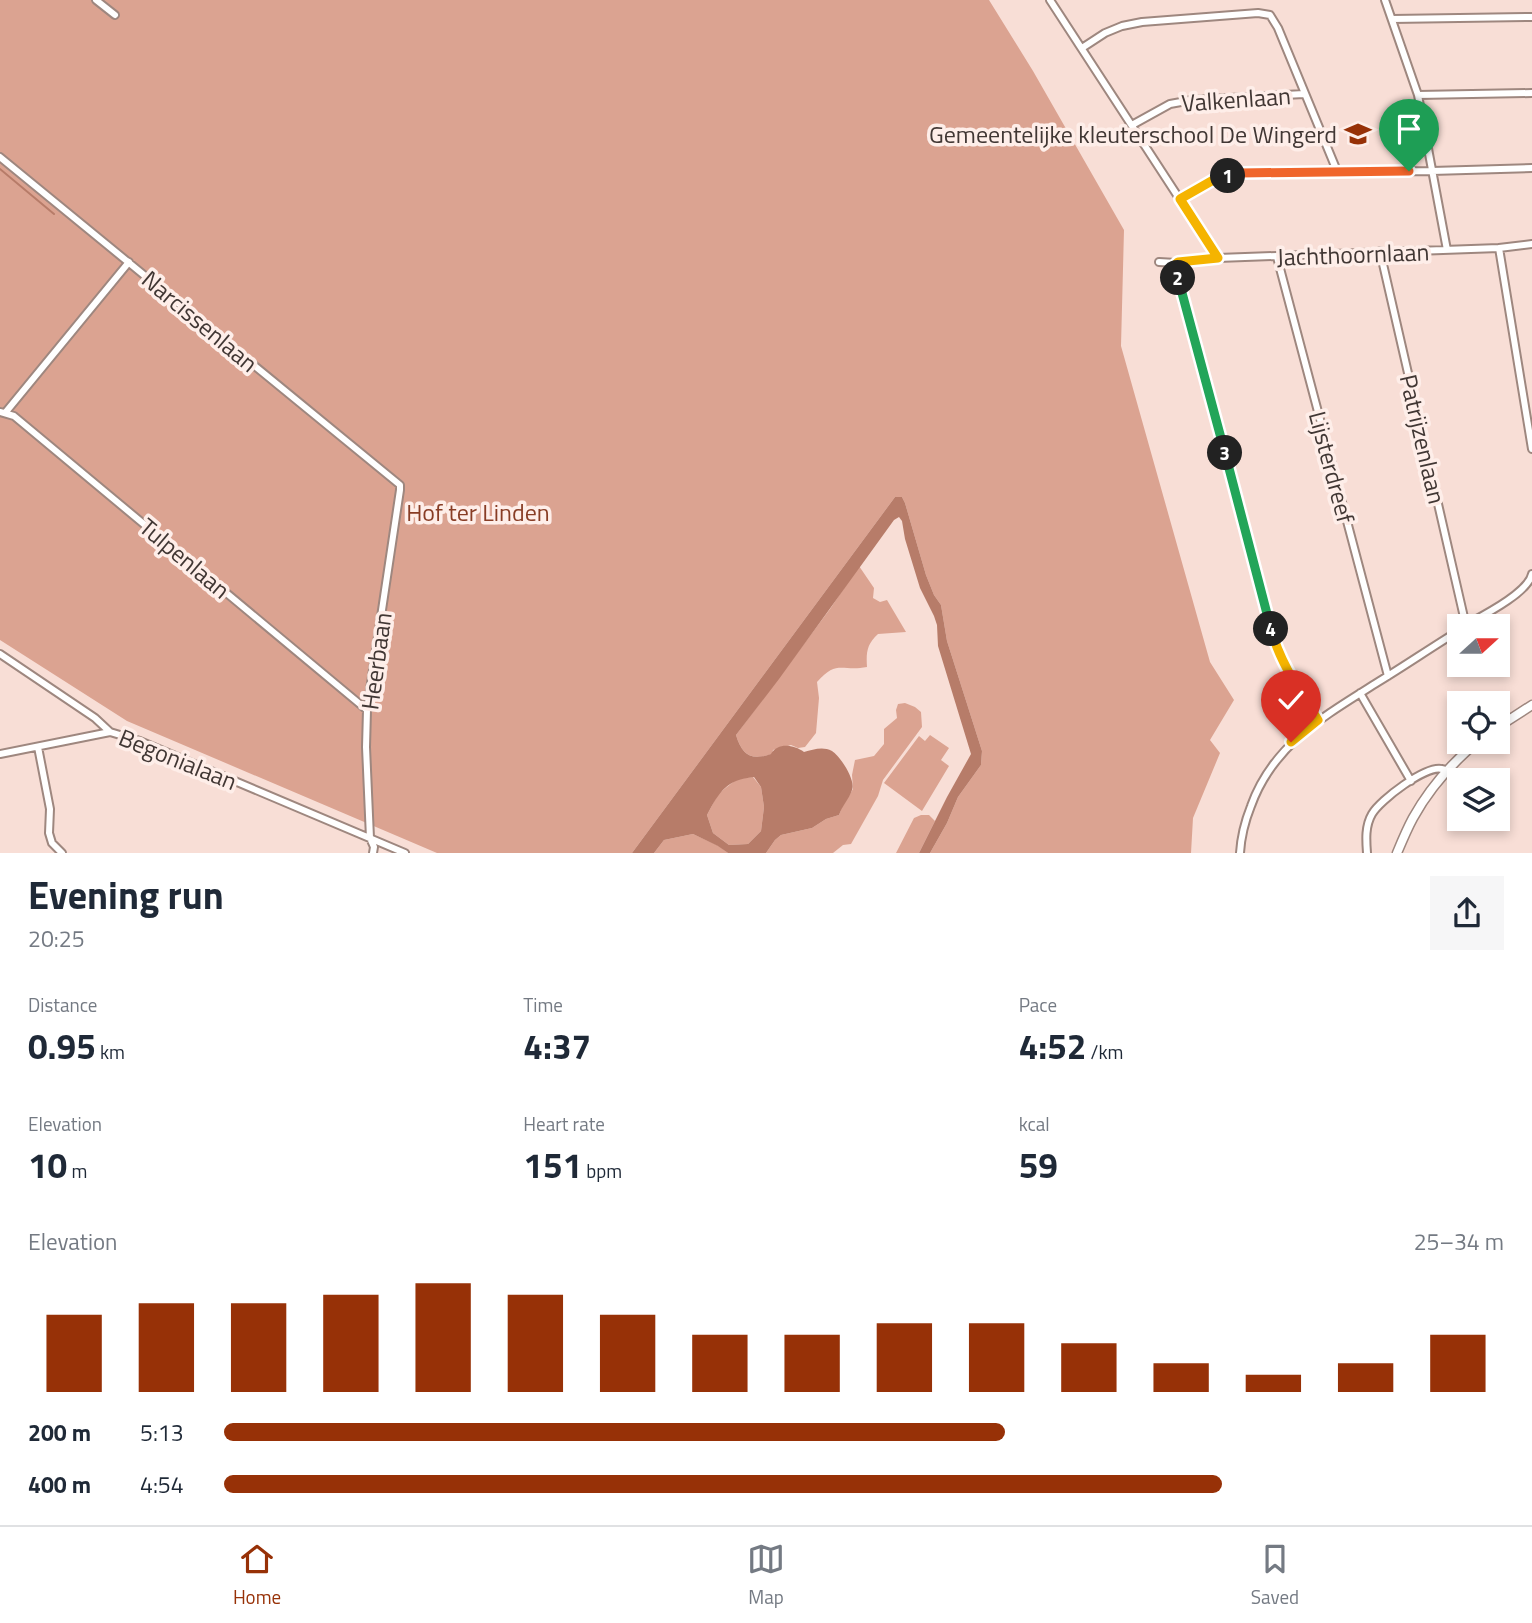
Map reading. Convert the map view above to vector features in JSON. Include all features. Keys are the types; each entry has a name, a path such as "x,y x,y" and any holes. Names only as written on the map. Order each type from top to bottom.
{"main road":[{"path":"1510,719 1532,705"},
{"path":"1450,768 1465,754"},
{"path":"1397,853 1414,816 1447,771"}],"street":[{"path":"96,0 115,15"},
{"path":"1050,0 1218,258"},
{"path":"1385,0 1418,96 1447,250"},
{"path":"1082,48 1114,30 1142,22 1258,13 1270,15 1278,28 1337,172"},
{"path":"1392,19 1532,17"},
{"path":"1418,96 1532,93"},
{"name":"Valkenlaan","path":"1132,125 1170,104 1192,100 1304,94"},
{"name":"Narcissenlaan","path":"0,157 400,485"},
{"path":"1180,199 1215,179 1240,173 1532,168"},
{"name":"Jachthoornlaan","path":"1159,262 1176,264 1180,261 1218,258 1499,248 1532,244"},
{"path":"1499,248 1532,449"},
{"name":"Patrijzenlaan","path":"1380,251 1462,614"},
{"name":"Lijsterdreef","path":"1277,257 1388,676"},
{"path":"2,413 129,262"},
{"path":"1176,264 1273,637 1286,670 1318,720"},
{"name":"Tulpenlaan","path":"2,413 14,416 25,424 367,710"},
{"name":"Heerbaan","path":"373,853 366,747 367,710 400,485"},
{"path":"1484,614 1521,591 1531,582 1532,574"},
{"path":"1240,853 1246,820 1256,793 1266,773 1291,742 1318,720 1447,638"},
{"name":"Begonialaan","path":"0,654 95,718 110,732 140,741 405,853"},
{"path":"1360,693 1411,780"},
{"path":"0,754 110,732"},
{"path":"38,747 50,810 49,833 52,843 62,853"},
{"path":"1367,853 1366,834 1370,816 1411,780 1428,771 1441,768 1447,771"}],"green space":[{"name":"Hof ter Linden","path":"0,0 989,0 1124,230 1121,346 1210,662 1234,700 1210,740 1220,753 1193,818 1191,853 930,853 958,797 981,765 982,751 947,641 941,605 926,575 902,497 895,497 632,853 437,853 127,721 0,640"},
{"path":"859,566 874,588 873,598 880,602 887,600 906,632 878,634 868,649 867,667 835,668 817,682 819,698 816,733 805,747 791,745 773,750 772,754 765,756 748,755 736,735"},
{"path":"905,703 921,712 922,727 883,780 878,796 851,844 843,845 833,853 766,853 781,835 812,828 839,815 853,789 855,760 874,756 884,744 884,729 897,718 898,704"},
{"path":"930,735 949,748 941,760 949,766 922,811 884,783 919,736 925,741"},
{"path":"753,777 761,787 764,807 761,831 748,844 729,845 713,833 707,815 718,794 737,779"},
{"path":"929,815 935,821 919,853 896,853 914,818"},
{"path":"693,834 728,853 654,853 664,840"}],"shaded area":[{"path":"895,497 902,497 926,575 941,605 947,641 982,751 981,765 958,797 930,853 919,853 971,754 938,646 937,625 920,588 899,517 894,520 736,735 744,752 758,757 771,754 782,746 804,752 821,749 832,751 846,769 853,786 839,815 812,828 781,835 766,853 728,853 693,834 664,840 654,853 632,853","holes":["754,777 761,787 764,807 761,831 748,844 729,845 713,833 707,815 725,788 737,781"]}],"waterway":[{"path":"0,169 54,214"}],"place":[{"name":"Gemeentelijke kleuterschool De Wingerd","path":"1358,134"}],"route":[{"path":"1291,742 1318,720 1286,670 1273,637 1176,268 1176,263 1180,261 1218,258 1180,199 1215,179 1240,173 1409,171"}]}
